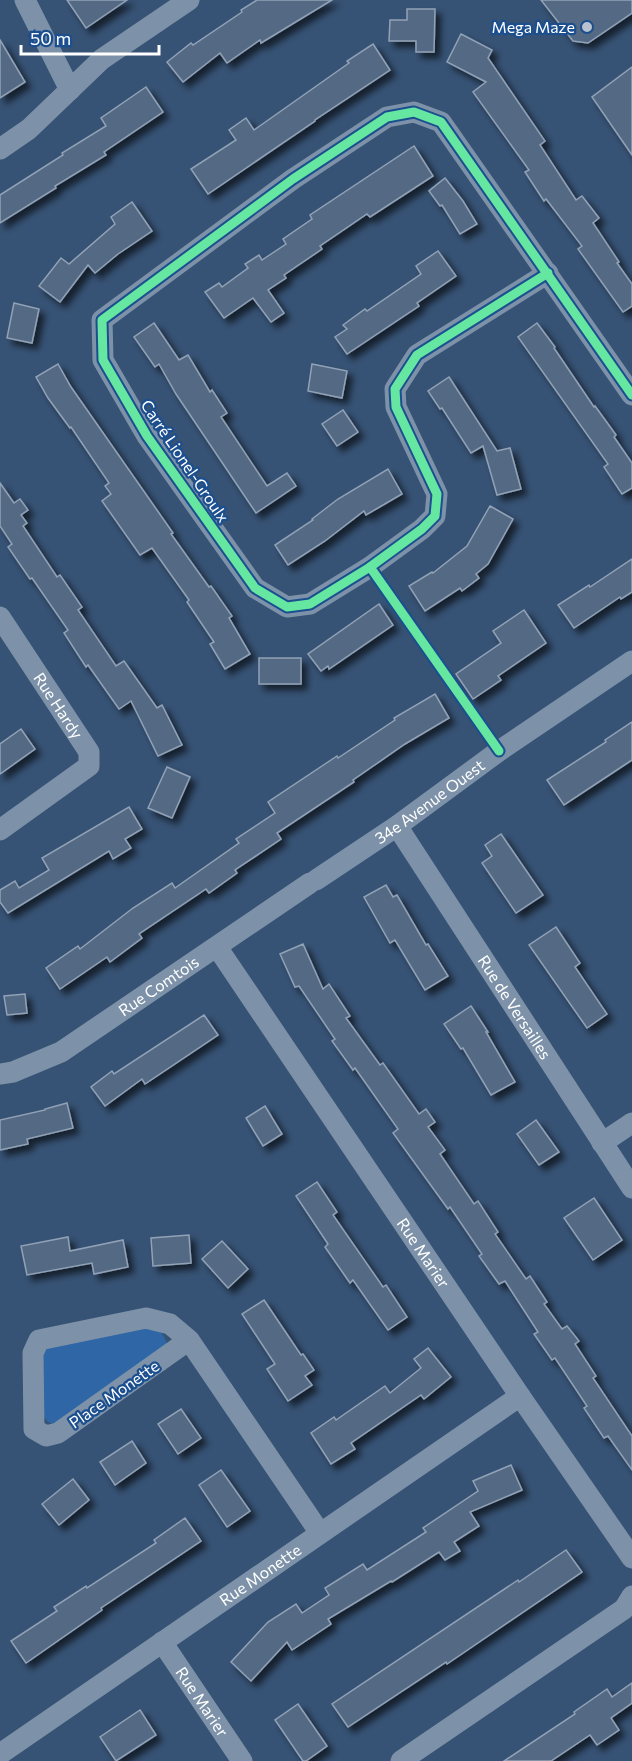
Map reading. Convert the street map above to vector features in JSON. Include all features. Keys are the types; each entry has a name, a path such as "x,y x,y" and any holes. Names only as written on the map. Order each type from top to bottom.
{"street":[{"path":"25,0 70,90"},
{"path":"0,149 29,129 102,59 189,0"},
{"name":"Carré Lionel-Groulx","path":"548,273 417,355 395,389 396,407 437,494 435,516 422,529 370,567 310,604 287,607 255,588 147,436 103,360 102,320 293,179 387,117 414,112 441,122 548,273 632,395"},
{"name":"Rue Hardy","path":"0,617 89,752 89,766 0,830"},
{"name":"34e Avenue Ouest","path":"313,882 397,826 499,751 632,661"},
{"name":"Rue de Versailles","path":"397,826 632,1188"},
{"name":"Rue Comtois","path":"0,1074 14,1072 61,1052 313,882"},
{"name":"Rue Marier","path":"217,947 632,1558"},
{"path":"602,1143 632,1123"},
{"name":"Place Monette","path":"189,1340 58,1433 46,1436 34,1430 33,1353 39,1340 146,1318 171,1324 189,1340 320,1533"},
{"name":"Rue Monette","path":"0,1754 520,1396"},
{"path":"400,1761 624,1609 632,1596"},
{"name":"Rue Marier","path":"162,1642 242,1761"}],"shaded area":[{"path":"147,1325 160,1332 167,1344 58,1425 48,1422 42,1414 41,1358 48,1346"}],"building":[{"path":"67,0 127,0 86,28"},
{"path":"257,0 332,0 261,43 260,40 227,63 220,53 183,82 167,62 191,43 193,45"},
{"name":"Mega Maze","path":"541,0 632,0 632,13 588,43 573,41"},
{"path":"407,9 435,9 434,52 416,52 416,41 389,41 390,20 407,20"},
{"path":"461,34 492,50 488,58 545,141 540,145 576,200 582,196 599,218 593,223 632,284 632,306 623,312 578,249 582,246 546,199 544,201 525,172 529,170 473,92 486,82 447,62"},
{"path":"0,40 25,82 0,98"},
{"path":"373,44 390,70 208,194 191,169 236,140 229,130 246,118 254,130"},
{"path":"632,67 632,155 592,97"},
{"path":"146,87 163,112 104,152 106,155 0,223 0,195 106,126 101,118"},
{"path":"414,146 433,176 370,217 367,214 320,246 322,249 284,275 286,278 268,290 284,313 271,322 253,298 224,318 205,292 219,283 222,287 248,268 245,264 259,255 262,260 286,244 283,239 312,219 310,215"},
{"path":"445,178 477,224 460,234 442,205 440,206 429,191"},
{"path":"132,202 152,231 95,273 88,265 60,302 39,286 61,258 69,264 115,224 111,217"},
{"path":"438,251 456,276 417,303 419,306 347,354 335,337 347,329 343,325 421,274 416,266"},
{"path":"14,303 39,309 32,343 7,338"},
{"path":"154,323 179,360 188,355 210,392 212,390 227,413 221,417 267,486 287,473 296,486 256,513 176,394 159,364 155,367 134,337"},
{"path":"537,323 594,407 616,435 614,437 632,463 632,488 622,494 604,467 608,464 518,337"},
{"path":"58,364 71,387 173,533 171,534 232,616 229,618 250,654 225,669 210,644 214,642 187,602 189,600 152,548 140,555 102,501 111,494 105,486 109,483 48,398 36,377"},
{"path":"312,364 347,371 342,398 308,391"},
{"path":"449,377 497,451 510,448 521,489 497,495 483,446 471,453 442,408 440,409 428,391"},
{"path":"343,410 358,432 337,446 322,424"},
{"path":"388,469 402,494 366,515 364,511 325,541 288,565 275,545 313,520 338,499"},
{"path":"0,483 14,503 20,499 28,510 21,515 27,523 23,526 57,577 60,575 82,607 78,610 116,666 124,661 157,708 162,705 182,745 158,756 131,701 119,709 88,665 86,667 64,633 68,630 8,547 12,544 0,526"},
{"path":"490,506 513,519 488,564 476,574 479,578 462,591 460,588 425,611 409,586 433,573 467,546"},
{"path":"632,559 632,592 621,599 620,597 574,628 558,605"},
{"path":"379,604 393,625 329,669 328,666 321,671 308,654"},
{"path":"524,610 546,643 498,676 501,680 473,699 456,674 501,643 493,631"},
{"path":"259,658 301,658 301,684 259,684"},
{"path":"435,694 449,718 405,744 353,780 354,782 277,833 281,839 235,870 237,873 209,893 206,889 139,934 142,938 110,962 107,957 60,989 46,968 78,946 80,949 133,908 172,883 175,888 239,843 236,839 275,813 268,802 395,720 394,718"},
{"path":"632,722 632,760 564,805 547,780 606,742 605,740"},
{"path":"21,729 35,749 0,774 0,744"},
{"path":"167,767 190,777 172,818 148,808"},
{"path":"129,807 142,829 125,839 131,848 113,859 109,851 8,913 0,902 0,890 15,881 19,888 49,870 42,858"},
{"path":"501,834 543,895 516,913 482,863 492,856 485,845"},
{"path":"386,885 393,897 397,895 426,945 428,944 448,976 425,990 395,940 390,943 364,897"},
{"path":"556,927 580,963 575,967 607,1014 587,1028 529,945"},
{"path":"303,944 323,989 329,984 350,1016 346,1018 380,1065 383,1063 419,1114 426,1109 435,1122 428,1127 445,1150 440,1154 474,1204 478,1201 498,1232 495,1234 526,1279 530,1276 547,1302 544,1304 562,1329 567,1326 579,1341 575,1344 596,1376 593,1378 632,1436 632,1470 608,1436 604,1438 584,1408 587,1406 555,1358 552,1360 534,1334 538,1332 505,1281 499,1284 479,1256 482,1254 450,1207 448,1209 393,1133 398,1129 355,1068 353,1070 332,1041 335,1039 299,986 295,987 280,954"},
{"path":"25,994 27,1013 7,1015 4,996"},
{"path":"471,1006 515,1082 491,1095 463,1048 461,1049 444,1024"},
{"path":"204,1015 218,1035 145,1084 142,1079 105,1106 91,1087 112,1071 114,1074"},
{"path":"67,1103 73,1128 27,1139 28,1144 0,1150 0,1120"},
{"path":"265,1106 282,1134 263,1146 246,1118"},
{"path":"536,1120 559,1152 539,1165 517,1134"},
{"path":"317,1182 337,1212 333,1215 383,1287 386,1285 407,1317 388,1330 353,1280 350,1283 325,1247 328,1244 296,1196"},
{"path":"594,1198 622,1240 593,1260 564,1218"},
{"path":"189,1235 191,1263 153,1266 151,1238"},
{"path":"68,1237 70,1251 123,1240 128,1267 94,1274 92,1263 27,1275 21,1246"},
{"path":"222,1241 248,1269 228,1288 202,1259"},
{"path":"264,1300 301,1355 303,1354 314,1370 305,1376 312,1385 288,1401 267,1369 275,1364 242,1314"},
{"path":"428,1348 451,1377 424,1399 421,1395 351,1443 355,1449 331,1464 311,1433 334,1417 336,1420 385,1386 390,1393 421,1368 414,1359"},
{"path":"181,1409 201,1438 178,1454 158,1424"},
{"path":"132,1441 146,1463 115,1485 100,1462"},
{"path":"511,1465 522,1490 470,1512 479,1526 454,1542 460,1551 445,1560 439,1552 328,1619 331,1624 292,1650 287,1642 251,1681 231,1662 268,1622 296,1604 302,1613 329,1595 325,1588 363,1564 367,1570 426,1532 423,1528 478,1491 473,1481"},
{"path":"221,1470 250,1511 227,1527 199,1485"},
{"path":"73,1479 89,1500 59,1525 42,1504"},
{"path":"185,1518 201,1541 101,1608 102,1610 26,1663 11,1641 57,1611 54,1607 156,1543 154,1540"},
{"path":"566,1550 582,1572 447,1664 446,1662 348,1727 332,1704"},
{"path":"632,1683 632,1703 611,1718 619,1730 597,1745 590,1735 551,1761 504,1761 575,1714 574,1712 607,1689 612,1697"},
{"path":"298,1704 327,1746 306,1761 303,1761 275,1720"},
{"path":"140,1710 156,1735 116,1761 100,1737"}],"cycle path":[{"path":"548,273 417,355 395,389 396,407 437,494 435,516 422,529 370,567 310,604 287,607 255,588 147,436 103,360 102,320 293,179 387,117 414,112 441,122 632,395"},
{"path":"370,567 499,751"}],"place":[{"name":"Mega Maze","path":"587,27"}]}
